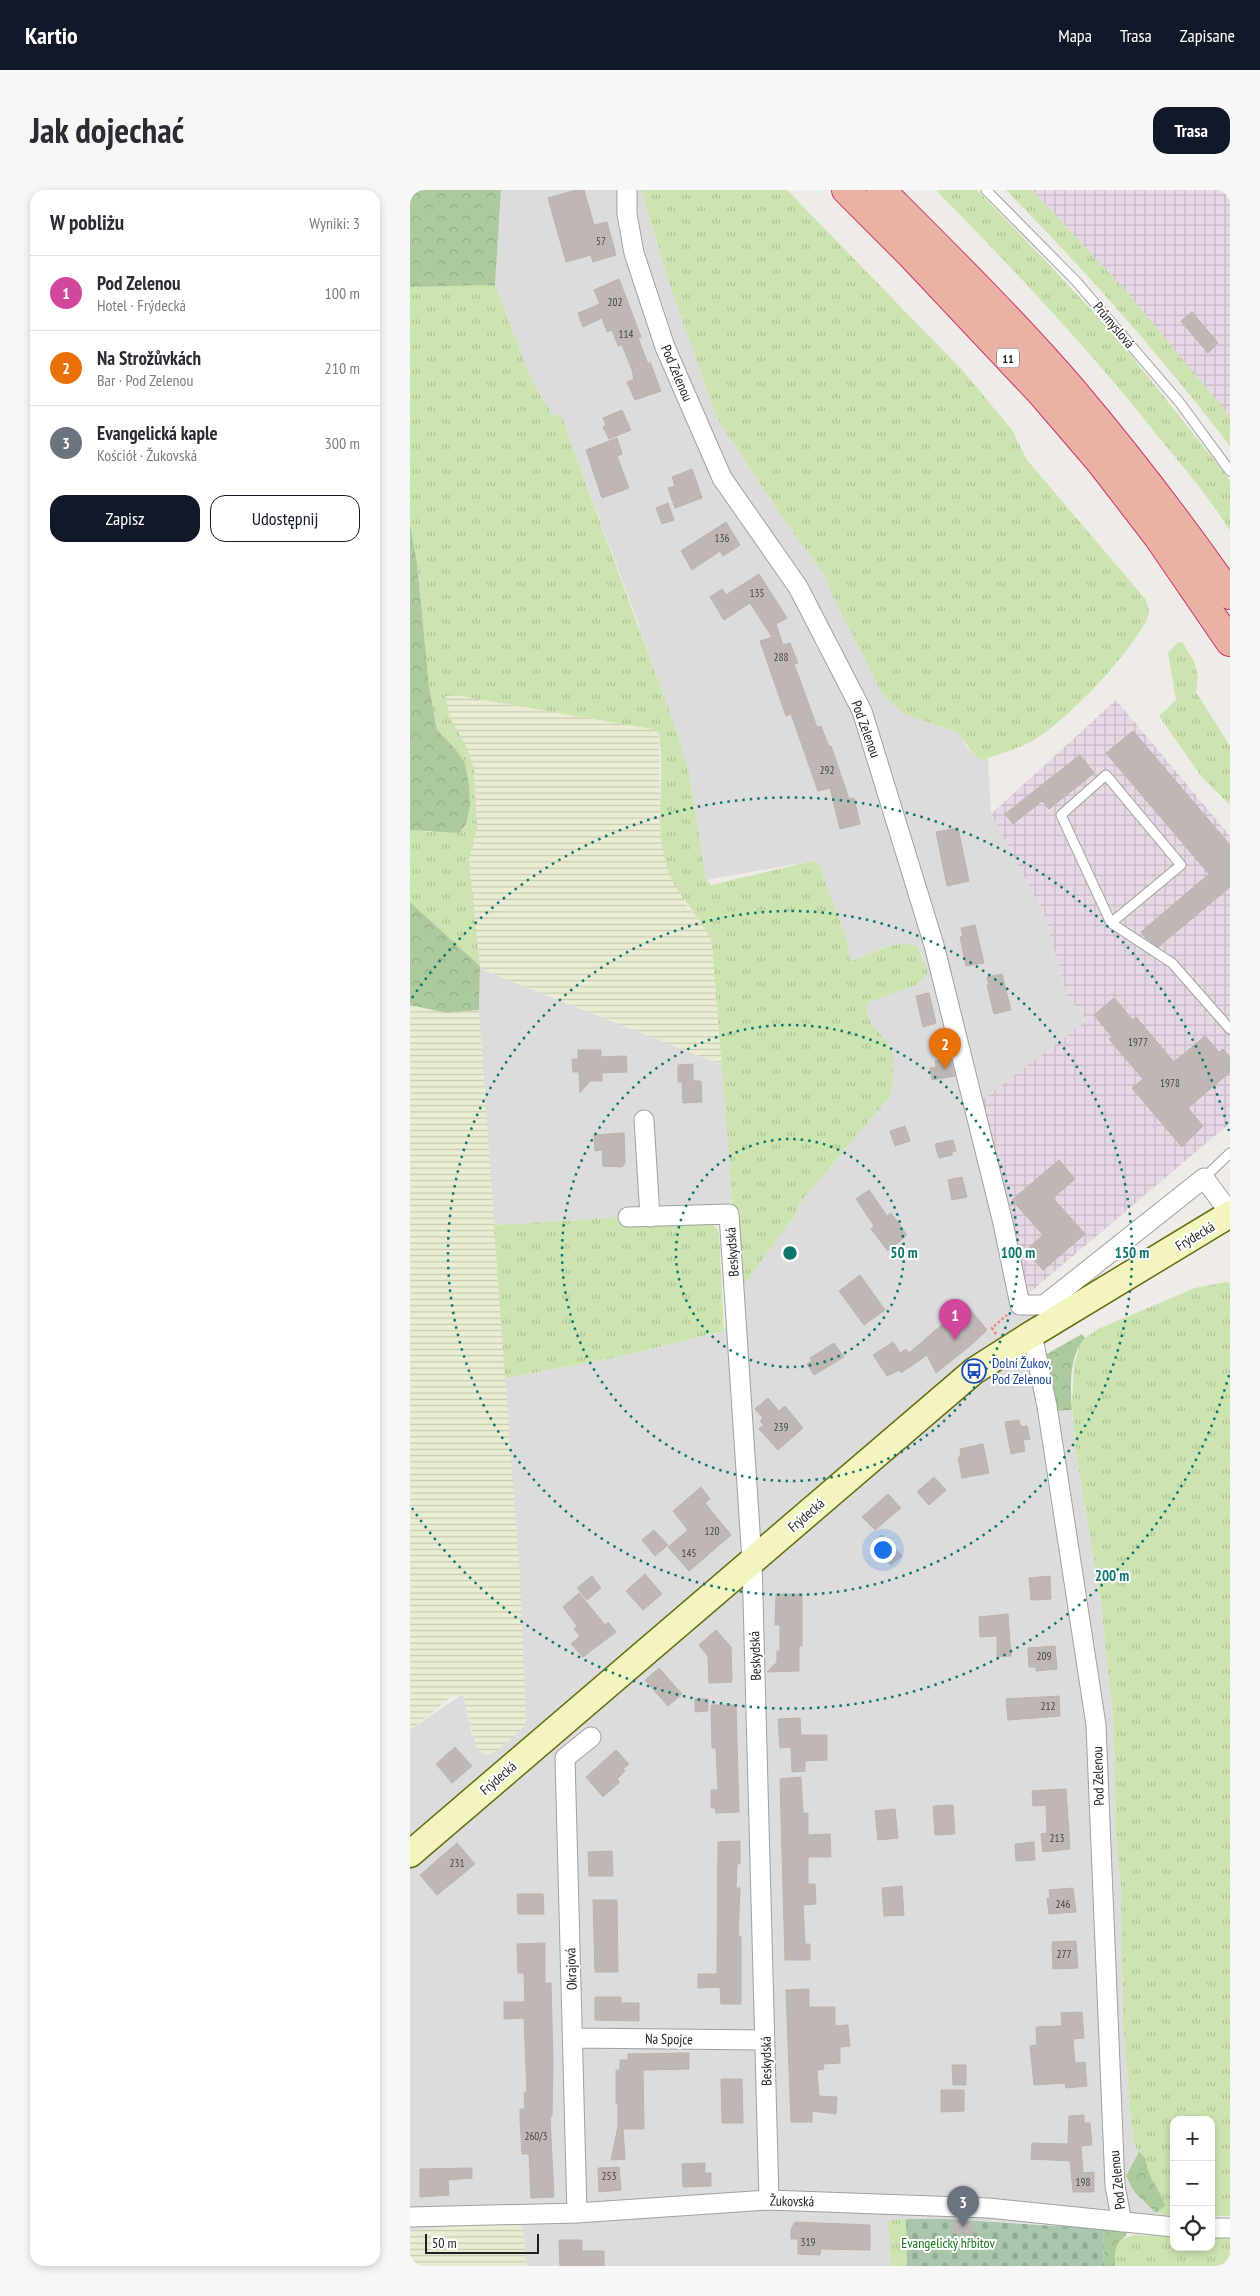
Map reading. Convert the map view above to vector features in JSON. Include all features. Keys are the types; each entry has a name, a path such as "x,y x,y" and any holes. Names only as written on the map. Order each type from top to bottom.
{"highway":[{"name":"11","path":"846,190 910,254 1047,400 1147,522 1204,600 1230,642"},
{"name":"11","path":"881,190 954,264 1074,392 1161,498 1230,595"}],"main road":[{"name":"Frýdecká","path":"410,1854 974,1371 1007,1349 1230,1214"}],"street":[{"name":"Pod Zelenou","path":"626,190 627,214 634,253 665,347 722,478 798,587 862,711 934,945 1003,1224 1020,1305"},
{"path":"644,1120 650,1217"},
{"path":"1020,1305 1044,1305 1204,1178 1230,1214"},
{"name":"Beskydská","path":"628,1217 729,1214 752,1561 769,2200"},
{"name":"Pod Zelenou","path":"1032,1334 1047,1406 1096,1725 1115,2186 1122,2222"},
{"name":"Okrajová","path":"577,2213 565,1758 591,1737"},
{"name":"Na Spojce","path":"572,2038 765,2040"},
{"name":"Žukovská","path":"410,2216 577,2213 769,2200 988,2208 1170,2227"},
{"path":"1215,2228 1230,2228"}],"lane":[{"name":"Průmyslová","path":"986,190 1076,281 1180,403 1230,471"},
{"path":"1110,923 1180,865 1106,775 1061,815 1110,923 1172,963 1230,1029"},
{"path":"1204,1178 1230,1153"}],"path":[{"path":"1007,1349 992,1328 1020,1305"}],"shaded area":[{"path":"501,190 641,190 673,294 717,418 780,514 825,576 832,595 882,693 934,725 956,732 961,736 967,748 982,760 988,758 991,814 1045,916 1067,996 1089,1020 982,1100 1045,1355 1056,1411 1072,1410 1076,1452 1101,1602 1114,1729 1116,1836 1121,1889 1123,2022 1131,2120 1134,2142 1139,2152 1126,2176 1135,2194 1156,2213 1127,2229 948,2219 889,2221 891,2266 410,2266 410,1730 463,1694 472,1735 526,1722 505,1378 613,1358 724,1331 739,1283 745,1284 798,1213 799,1204 891,1095 894,1063 883,1037 872,1025 867,1014 867,1003 916,985 924,959 918,947 905,944 884,947 851,961 847,940 819,865 812,861 706,880 689,773 636,617 561,415 552,415 529,374 495,285"},
{"path":"1032,190 1230,190 1230,417 1126,291"},
{"path":"1116,700 1230,836 1230,1123 1028,1294 982,1100 1088,1020 1067,996 1045,916 991,814"},
{"path":"480,966 490,973 722,1065 733,1208 707,1222 624,1226 615,1218 494,1225 479,1010"}],"green space":[{"path":"410,190 501,190 495,285 410,287"},
{"path":"641,190 787,190 963,371 1012,430 1027,460 1146,600 1149,612 1147,619 1127,650 1096,686 1046,732 1026,744 982,760 974,754 956,732 904,714 882,693 832,595 825,576 780,514 717,418 673,294"},
{"path":"936,190 977,190 1117,338 1230,481 1230,531 1195,482 1104,371 1022,279"},
{"path":"1006,190 1032,190 1126,291 1230,417 1230,446 1177,379 1122,315"},
{"path":"495,285 529,374 552,415 561,415 676,730 689,773 706,880 711,885 812,861 819,865 847,940 851,961 893,945 910,944 918,947 928,973 916,985 867,1003 867,1014 872,1025 892,1051 894,1063 891,1095 799,1204 798,1213 745,1284 739,1283 712,943 702,924 676,887 667,867 661,834 661,750 659,733 652,729 460,696 446,696 449,715 467,748 474,768 477,828 469,860 480,966 410,902 410,830 432,832 437,730 429,686 417,563 410,524 410,287"},
{"path":"410,524 417,563 429,686 437,730 456,750 465,764 469,785 470,806 466,824 459,833 410,830"},
{"path":"1182,642 1194,661 1198,677 1196,692 1230,746 1230,805 1202,777 1159,716 1176,700 1168,653 1177,643"},
{"path":"446,696 460,696 652,729 659,733 660,825 685,903 706,929 712,943 722,1065 483,970 480,966 469,859 477,828 474,768 467,748 449,715"},
{"path":"410,902 480,966 479,1010 447,1013 410,1005"},
{"path":"410,1005 447,1013 479,1010 520,1580 526,1722 524,1727 498,1750 488,1755 482,1754 476,1746 463,1694 452,1696 410,1730"},
{"path":"615,1218 624,1226 707,1222 716,1227 719,1233 724,1331 613,1358 505,1378 494,1225"},
{"path":"1226,1282 1230,1283 1230,2216 1215,2216 1215,2116 1170,2116 1170,2216 1156,2213 1165,2206 1151,2177 1146,2159 1138,2152 1134,2142 1123,2022 1121,1889 1116,1836 1114,1729 1101,1602 1076,1452 1072,1406 1074,1367 1079,1347 1084,1339 1098,1329 1195,1288"},
{"path":"1082,1334 1085,1338 1073,1362 1072,1410 1055,1411 1045,1355"},
{"path":"1139,2152 1146,2159 1151,2177 1165,2206 1156,2213 1135,2193 1126,2176"},
{"path":"906,2219 907,2266 891,2266 888,2221"},
{"name":"Evangelický hřbitov","path":"906,2219 948,2219 1103,2229 1104,2266 907,2266"},
{"path":"484,2224 519,2224 523,2229 527,2266 410,2266 410,2230"},
{"path":"1103,2229 1127,2229 1126,2236 1119,2242 1116,2248 1115,2266 1104,2266"},
{"path":"1135,2235 1170,2237 1170,2251 1215,2251 1215,2238 1230,2238 1230,2266 1115,2266 1115,2247 1119,2240"}],"building":[{"path":"576,190 584,190 594,225 607,222 616,255 593,262 591,255 566,262 548,198"},
{"path":"619,279 641,337 638,338 661,391 635,400 627,382 634,379 632,370 622,345 618,346 612,330 607,332 602,318 583,327 578,313 600,304 594,290"},
{"path":"1192,312 1218,343 1208,353 1181,321"},
{"path":"622,410 631,430 609,439 603,427 606,425 603,418"},
{"path":"617,438 622,454 617,456 629,488 602,498 586,450"},
{"path":"692,469 702,498 675,508 668,488 675,486 672,477"},
{"path":"668,503 674,520 662,524 656,508"},
{"path":"726,522 740,545 723,556 720,551 692,570 681,551"},
{"path":"759,574 787,618 776,624 783,645 790,643 798,663 794,664 817,727 821,726 829,747 831,746 849,799 854,798 860,824 840,829 830,788 818,791 791,714 786,716 760,641 772,637 750,603 724,620 710,597 722,589 726,595"},
{"path":"1133,731 1230,845 1230,887 1158,947 1141,932 1209,874 1106,753"},
{"path":"1080,755 1094,773 1049,809 1042,801 1013,824 1005,814"},
{"path":"958,828 969,881 947,886 936,832"},
{"path":"975,925 984,963 966,966 960,937 963,936 961,928"},
{"path":"1002,974 1011,1010 994,1014 987,977"},
{"path":"929,993 936,1023 923,1027 916,996"},
{"path":"1114,998 1133,1020 1136,1017 1174,1062 1205,1036 1219,1052 1223,1049 1230,1058 1230,1072 1188,1108 1203,1126 1182,1147 1132,1088 1143,1079 1109,1039 1112,1037 1094,1015"},
{"path":"578,1050 601,1050 601,1057 626,1056 627,1072 602,1073 602,1081 590,1081 580,1093 579,1072 573,1072 572,1059 578,1059"},
{"path":"950,1057 955,1076 932,1080 930,1068 936,1067 935,1061"},
{"path":"693,1064 693,1081 701,1081 702,1102 683,1103 682,1082 678,1082 678,1065"},
{"path":"905,1126 910,1141 895,1146 890,1131"},
{"path":"624,1133 625,1163 622,1167 603,1166 602,1150 595,1151 594,1135"},
{"path":"953,1140 956,1151 952,1152 952,1155 939,1158 935,1144"},
{"path":"1059,1160 1075,1179 1053,1198 1085,1234 1043,1270 1026,1250 1043,1235 1012,1200"},
{"path":"962,1177 967,1197 952,1200 948,1180"},
{"path":"869,1190 887,1216 891,1213 907,1235 888,1251 871,1229 874,1226 856,1199"},
{"path":"860,1275 885,1310 864,1325 839,1291"},
{"path":"966,1304 987,1330 971,1345 936,1373 927,1355 901,1373 899,1370 887,1376 873,1355 893,1342 900,1353 906,1349 909,1353"},
{"path":"834,1343 844,1357 814,1375 807,1364 812,1361 810,1358"},
{"path":"768,1398 779,1411 785,1406 803,1428 778,1450 759,1429 764,1425 760,1421 763,1418 755,1409"},
{"path":"1019,1420 1021,1427 1027,1426 1030,1439 1023,1440 1025,1451 1011,1454 1005,1422"},
{"path":"983,1444 989,1473 962,1478 958,1457 961,1457 960,1449"},
{"path":"934,1477 946,1490 929,1505 917,1492"},
{"path":"701,1487 710,1499 705,1503 731,1535 689,1571 668,1547 688,1530 673,1511"},
{"path":"888,1494 901,1508 875,1530 862,1517"},
{"path":"654,1530 668,1545 655,1556 642,1540"},
{"path":"882,1535 902,1556 891,1565 872,1543"},
{"path":"645,1574 662,1594 643,1610 626,1591"},
{"path":"592,1576 601,1588 587,1600 577,1588"},
{"path":"1050,1576 1051,1599 1031,1600 1029,1578"},
{"path":"579,1593 605,1625 608,1622 616,1632 583,1657 571,1644 580,1636 574,1629 577,1626 563,1607"},
{"path":"776,1594 802,1594 802,1646 799,1646 799,1671 767,1672 777,1662 777,1651 780,1651 780,1625 775,1625"},
{"path":"1008,1614 1011,1656 997,1657 997,1636 980,1637 979,1617"},
{"path":"716,1630 731,1647 732,1682 709,1683 708,1656 699,1645"},
{"path":"1055,1646 1057,1669 1036,1671 1036,1667 1029,1667 1028,1648"},
{"path":"659,1668 682,1694 668,1706 645,1680"},
{"path":"1059,1696 1060,1716 1008,1720 1006,1699"},
{"path":"695,1699 708,1699 708,1711 695,1712"},
{"path":"711,1705 736,1705 739,1812 716,1813 715,1808 711,1808 711,1790 718,1790 716,1748 712,1748"},
{"path":"800,1718 801,1735 827,1735 827,1760 805,1761 805,1771 792,1772 791,1747 780,1748 778,1719"},
{"path":"455,1747 472,1766 452,1783 436,1764"},
{"path":"616,1750 629,1764 623,1769 625,1771 617,1779 620,1782 603,1797 586,1777"},
{"path":"801,1777 803,1813 808,1813 808,1835 830,1834 831,1857 808,1857 808,1884 815,1884 816,1904 803,1905 805,1944 810,1944 810,1960 785,1960 780,1779"},
{"path":"1066,1789 1070,1849 1043,1852 1041,1834 1047,1833 1046,1805 1033,1806 1032,1791"},
{"path":"953,1805 955,1834 935,1835 933,1806"},
{"path":"895,1809 898,1838 878,1840 875,1811"},
{"path":"740,1841 740,1864 737,1864 736,1888 740,1888 738,1936 741,1936 741,2004 721,2004 720,1987 698,1988 698,1974 717,1974 718,1842"},
{"path":"1034,1842 1035,1860 1016,1861 1015,1844"},
{"path":"457,1843 475,1864 437,1895 420,1875"},
{"path":"612,1851 613,1876 589,1876 588,1852"},
{"path":"902,1886 904,1915 884,1916 882,1888"},
{"path":"1073,1888 1076,1912 1049,1914 1047,1898 1050,1898 1049,1890"},
{"path":"517,1894 543,1894 544,1914 518,1914"},
{"path":"593,1900 617,1900 618,1972 595,1972"},
{"path":"1076,1941 1078,1968 1053,1969 1052,1942"},
{"path":"545,1943 545,1983 551,1983 553,2059 552,2116 550,2117 554,2197 531,2198 529,2154 522,2154 520,2119 520,2109 525,2109 524,2093 527,2092 524,2018 504,2019 504,2002 525,2002 524,1973 518,1973 517,1944"},
{"path":"809,1989 809,2007 835,2007 835,2026 848,2025 850,2046 840,2047 840,2063 823,2064 824,2069 817,2070 819,2096 837,2097 836,2114 812,2111 812,2122 791,2122 786,1990"},
{"path":"595,1997 621,1997 621,2003 639,2003 639,2021 595,2020"},
{"path":"1082,2012 1084,2038 1073,2039 1075,2063 1085,2062 1087,2086 1066,2088 1065,2083 1034,2085 1030,2046 1037,2045 1036,2027 1062,2026 1061,2013"},
{"path":"689,2053 689,2069 643,2070 644,2129 623,2129 625,2159 611,2160 618,2126 616,2070 620,2070 620,2060 628,2060 628,2054"},
{"path":"952,2065 966,2065 966,2085 953,2085"},
{"path":"721,2079 742,2079 743,2123 722,2123"},
{"path":"941,2090 964,2090 964,2111 941,2112"},
{"path":"1084,2115 1084,2123 1090,2123 1092,2145 1081,2146 1083,2173 1094,2172 1094,2192 1073,2192 1070,2161 1031,2159 1032,2143 1068,2144 1069,2116"},
{"path":"705,2163 705,2173 711,2173 711,2186 683,2187 682,2164"},
{"path":"619,2167 621,2190 599,2192 598,2168"},
{"path":"472,2168 472,2178 448,2180 449,2195 420,2197 420,2169"},
{"path":"954,2221 972,2222 972,2234 954,2233"},
{"path":"795,2222 870,2225 870,2250 821,2249 820,2255 798,2254 798,2239 791,2239 791,2229"},
{"path":"559,2240 582,2240 582,2251 604,2251 604,2266 560,2266"}],"place":[{"name":"Na Strožůvkách","path":"945,1069"},
{"name":"Pod Zelenou","path":"955,1340"},
{"name":"Dolní Žukov, Pod Zelenou","path":"974,1371"},
{"name":"Evangelická kaple","path":"963,2227"}]}
